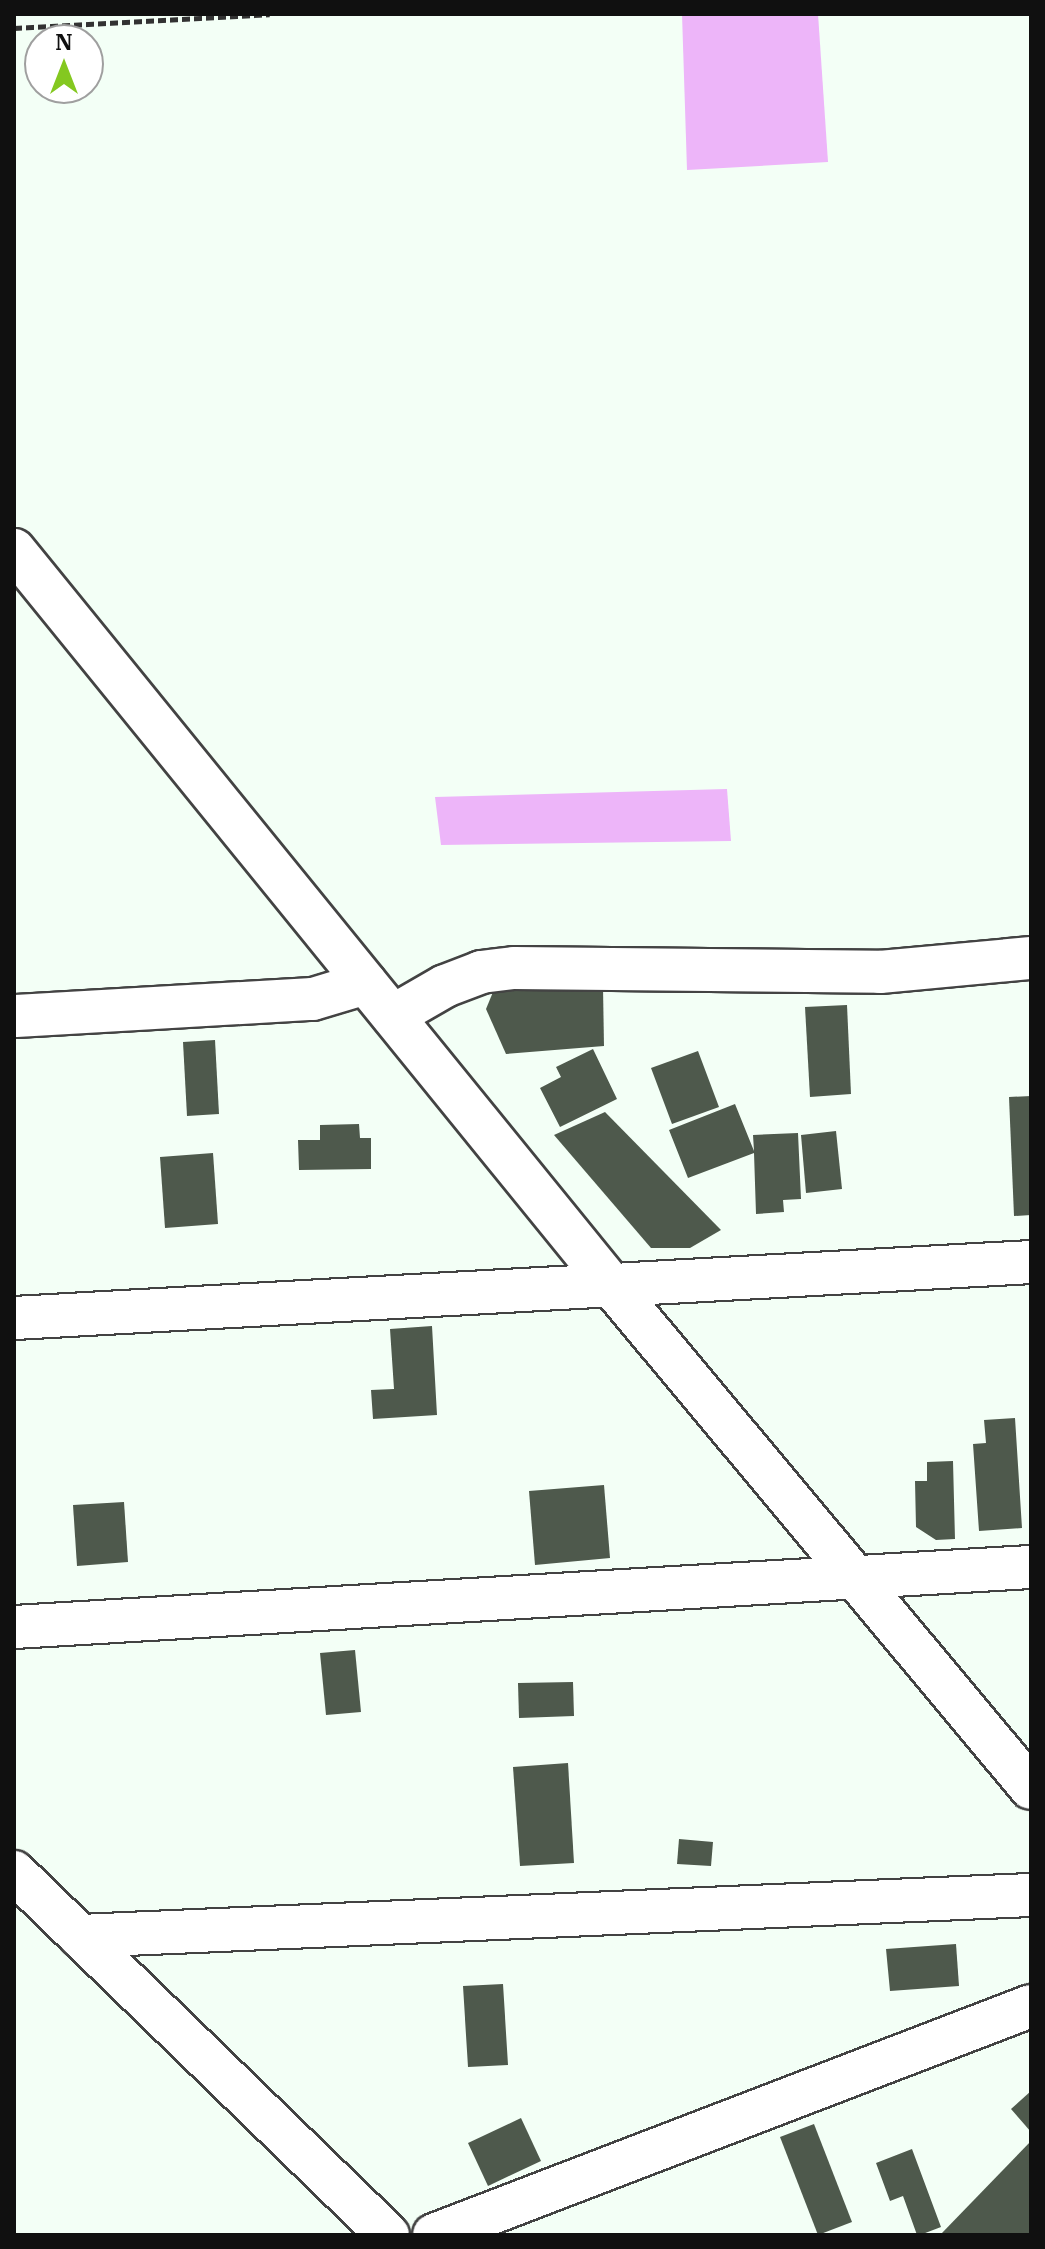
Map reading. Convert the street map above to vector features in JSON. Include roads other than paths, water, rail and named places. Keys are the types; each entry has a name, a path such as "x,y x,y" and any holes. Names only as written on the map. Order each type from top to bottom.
{"street":[{"path":"14,550 611,1285 1031,1788"},
{"path":"393,1016 445,986 481,972 514,968 880,972 1031,958"},
{"path":"16,1016 313,999 366,983"},
{"path":"14,1318 1031,1262"},
{"path":"14,1627 1031,1567"},
{"path":"14,1872 388,2235"},
{"path":"80,1936 1031,1895"},
{"path":"434,2235 1031,2006"}]}
